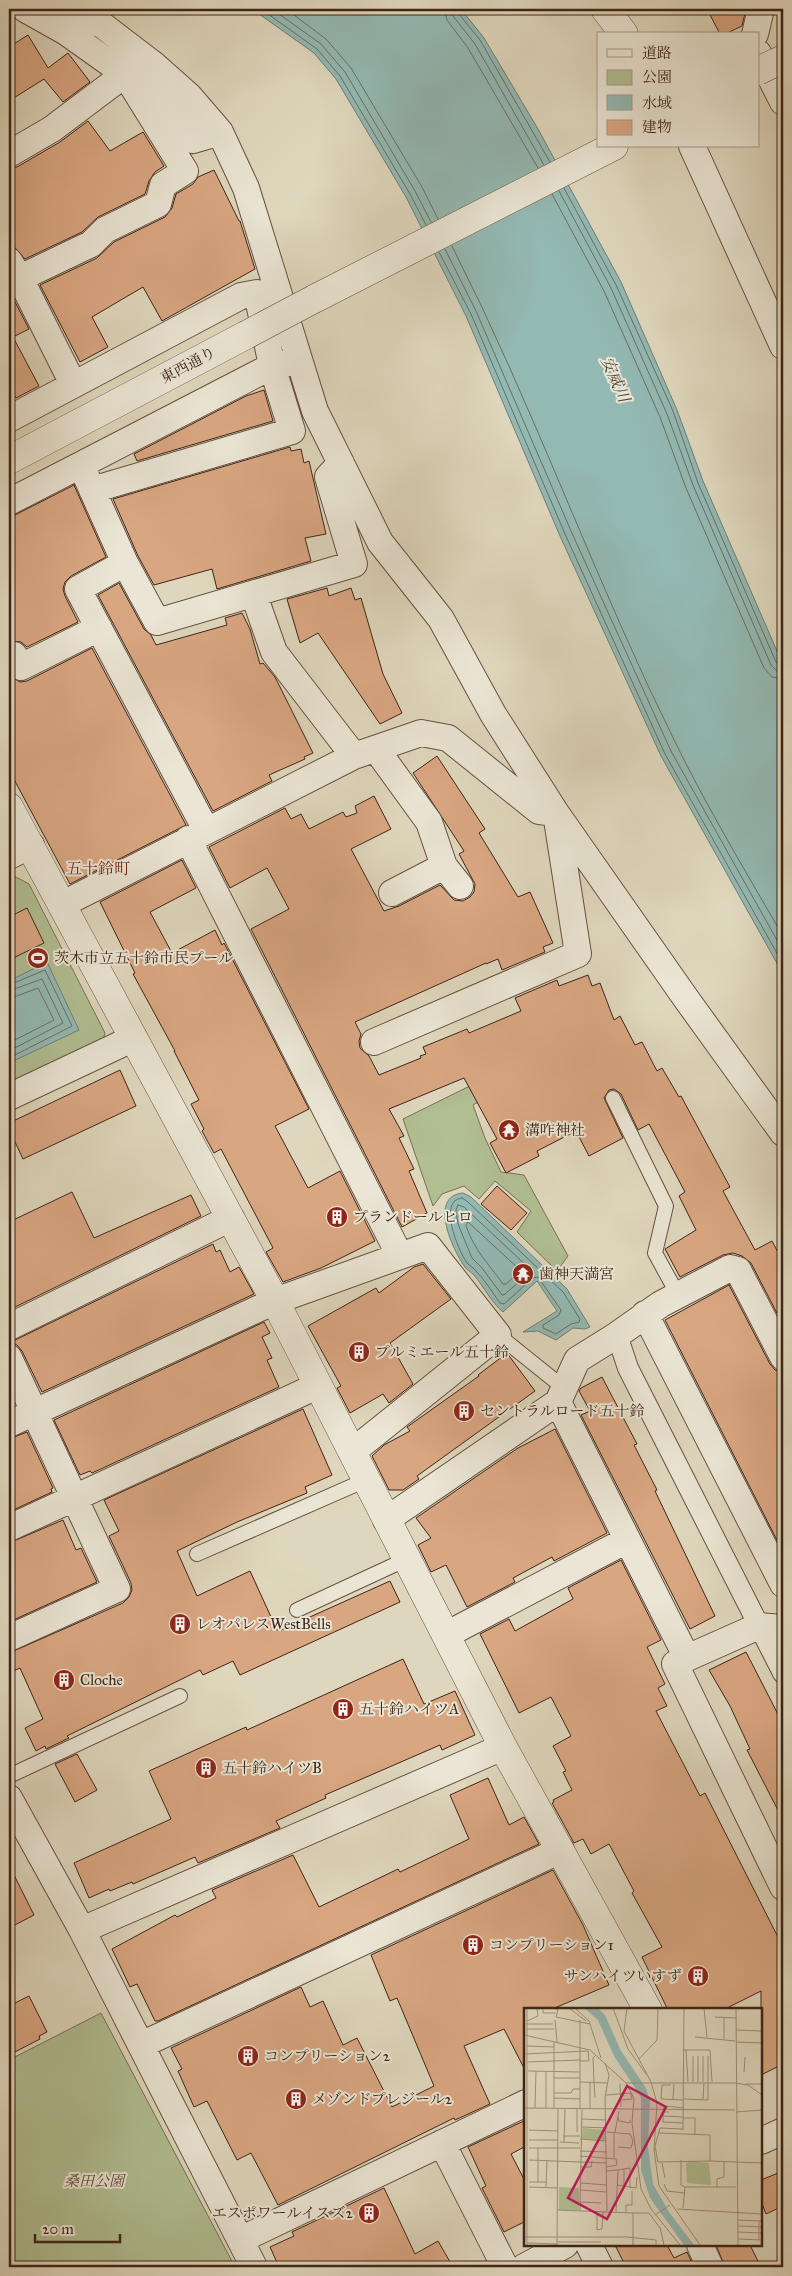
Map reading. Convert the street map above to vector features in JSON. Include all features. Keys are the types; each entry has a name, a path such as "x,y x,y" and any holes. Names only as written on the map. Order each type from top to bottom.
{"street":[{"path":"25,9 66,32 125,74 163,104 193,140 220,132"},
{"path":"65,9 102,26 153,64 189,96 220,132 246,188 315,411 380,542 442,619 494,714 556,813 783,1133"},
{"path":"605,9 622,32"},
{"path":"756,32 761,9"},
{"path":"760,56 783,102"},
{"path":"760,71 783,59"},
{"path":"9,154 52,129 125,74"},
{"path":"73,384 14,270 91,244 105,230 158,204 163,185 185,171 125,74"},
{"name":"東西通り","path":"9,460 314,299 610,148"},
{"path":"693,148 783,346"},
{"path":"9,419 241,296 257,293 272,366 292,431 92,490"},
{"path":"9,502 272,366 298,361"},
{"path":"81,466 125,563 157,622 354,564 328,477 341,463"},
{"path":"125,563 78,588 99,628 400,1256"},
{"path":"254,594 274,652 429,822 444,866 460,886"},
{"path":"9,658 14,656 21,667 99,628"},
{"path":"63,904 197,835 365,753 421,733 448,738 538,811 556,813"},
{"path":"9,807 20,850 63,904 275,1301 503,1747 647,2008"},
{"path":"374,1042 578,954 556,813"},
{"path":"392,893 444,866"},
{"path":"9,1097 134,1038"},
{"path":"9,1327 230,1218"},
{"path":"9,1424 275,1301 428,1246 498,1335 352,1452"},
{"path":"386,1520 561,1395 576,1360 617,1335 645,1314 730,1268 738,1270 783,1357"},
{"path":"645,1314 783,1584"},
{"path":"617,1335 628,1368 771,1627 783,1673"},
{"path":"9,1358 117,1589 9,1638"},
{"path":"9,1528 318,1386"},
{"path":"561,1395 627,1540 687,1658"},
{"path":"446,1635 627,1540"},
{"path":"771,1627 675,1664 781,1879"},
{"path":"82,1930 503,1747"},
{"path":"9,1798 82,1930 254,2267"},
{"path":"141,2044 561,1850"},
{"path":"240,2240 524,2104"},
{"path":"762,2141 783,2131"},
{"path":"442,2143 505,2267"},
{"path":"524,2267 563,2246"},
{"path":"590,2246 600,2267"},
{"path":"700,2246 710,2267"}],"lane":[{"path":"613,1098 666,1206 655,1253 678,1295"},
{"path":"498,1335 561,1395"},
{"path":"197,1554 366,1480"},
{"path":"297,1610 407,1559"},
{"path":"9,1776 180,1696"}],"green space":[{"name":"茨木市立五十鈴市民プール","path":"14,876 29,884 105,1033 101,1045 9,1089 9,879"},
{"path":"561,1041 534,1070 473,1105 485,1138 501,1172 524,1175 568,1256 557,1271 517,1232 531,1211 495,1181 479,1199 464,1186 442,1194 433,1206 403,1119"},
{"name":"桑田公園","path":"101,2013 235,2267 9,2267 9,2060"}],"water":[{"name":"安威川","path":"252,9 461,9 484,38 538,129 621,282 677,410 703,481 783,665 783,974 661,756 560,536 466,316 406,197 336,79 314,53"},
{"path":"47,962 79,1030 9,1063 9,981"},
{"path":"463,1193 471,1197 567,1289 590,1327 585,1329 573,1328 556,1340 538,1331 523,1332 557,1311 537,1281 503,1312 499,1308 474,1275 466,1269 453,1246 449,1234 445,1212 447,1203 453,1196"}],"building":[{"path":"707,9 746,9 742,26 729,32 719,32"},
{"path":"28,35 48,68 68,53 90,82 63,102 44,79 9,101 9,47"},
{"path":"88,121 110,151 143,132 164,166 155,172 149,181 145,194 98,217 82,232 25,259 9,241 9,169 17,167 60,142"},
{"path":"214,170 240,221 255,269 162,321 143,287 92,317 108,347 80,362 40,285 97,258 114,242 165,217 172,208 176,194 193,184 198,177"},
{"path":"10,292 29,329 13,337 39,386 16,398 9,385"},
{"path":"264,390 273,421 137,461 134,454 246,396"},
{"path":"290,447 291,451 301,449 304,463 309,461 326,534 305,538 311,561 217,589 212,569 154,585 138,556 113,499"},
{"path":"74,485 106,557 71,576 65,582 63,589 65,596 78,622 27,647 21,642 9,641 9,518"},
{"path":"119,583 144,629 151,635 156,645 227,625 225,618 242,613 250,629 260,664 263,663 275,677 313,753 304,757 305,759 269,775 272,781 213,811 98,595"},
{"path":"327,588 329,596 351,588 355,600 361,598 383,674 402,713 380,724 318,633 300,643 287,599"},
{"path":"92,648 186,825 70,884 9,770 9,675 20,682 27,681"},
{"path":"437,756 485,829 479,833 518,897 530,892 553,943 543,947 545,952 502,970 498,959 486,963 355,1022 361,1034 360,1048 369,1056 379,1075 421,1058 420,1056 426,1054 423,1047 467,1029 469,1033 521,1011 515,998 557,980 559,986 588,975 592,986 600,983 614,1020 620,1016 635,1045 642,1042 657,1071 662,1068 679,1097 681,1096 730,1187 723,1191 755,1250 772,1241 783,1262 783,1325 751,1263 742,1256 733,1253 723,1255 680,1277 665,1249 696,1230 679,1196 685,1192 649,1124 638,1130 621,1094 614,1089 609,1090 604,1098 623,1138 589,1156 576,1131 537,1151 539,1156 506,1173 490,1143 497,1139 464,1078 389,1109 404,1136 399,1138 414,1169 409,1171 427,1213 402,1227 251,929 289,909 267,868 230,888 209,847 285,808 291,819 301,814 309,829 343,812 346,817 357,813 355,806 374,796 391,829 351,849 384,911 399,906 440,885 454,900 463,901 474,892 475,884 459,854 464,851 413,773"},
{"path":"182,860 196,888 150,912 172,953 215,930 222,945 224,943 309,1109 275,1126 308,1188 340,1171 375,1241 321,1268 283,1282 266,1252 273,1248 221,1149 214,1153 202,1131 204,1129 191,1104 199,1100 133,974 135,973 100,902"},
{"path":"27,908 44,943 9,960 9,917"},
{"path":"120,1070 136,1106 23,1159 9,1129 9,1123"},
{"path":"497,1186 527,1213 511,1230 481,1204"},
{"path":"72,1192 94,1238 191,1195 201,1216 9,1310 9,1222"},
{"path":"213,1244 216,1252 220,1250 230,1272 239,1267 254,1294 42,1392 22,1351 17,1345 9,1343"},
{"name":"プルミエール五十鈴","path":"423,1264 451,1299 390,1343 413,1384 389,1403 383,1394 350,1413 337,1388 341,1386 308,1326 376,1288 379,1293 414,1267"},
{"path":"729,1285 770,1364 775,1370 783,1372 783,1552 665,1320"},
{"path":"264,1322 270,1333 262,1337 272,1358 267,1360 279,1387 92,1473 90,1471 80,1475 54,1420"},
{"path":"507,1353 535,1391 417,1476 419,1479 403,1490 389,1490 372,1456 384,1445 410,1431 407,1427 479,1376"},
{"path":"602,1377 637,1444 634,1445 657,1490 655,1491 715,1616 690,1629 581,1415 590,1411 579,1391 581,1388"},
{"path":"303,1409 332,1475 305,1487 307,1493 237,1522 177,1551 197,1596 250,1571 277,1630 281,1630 390,1581 400,1602 240,1675 233,1661 203,1675 200,1670 67,1736 69,1738 46,1749 45,1746 36,1751 25,1728 43,1719 20,1668 9,1673 9,1653 123,1603 129,1597 132,1590 131,1583 109,1536 119,1531 104,1500"},
{"path":"555,1429 607,1533 554,1561 552,1557 513,1578 515,1582 467,1607 446,1565 431,1572 418,1545 431,1538 416,1518 518,1448"},
{"path":"27,1432 53,1488 51,1489 52,1492 9,1512 9,1439"},
{"path":"63,1520 76,1550 81,1548 97,1582 9,1622 9,1543"},
{"path":"621,1560 661,1640 647,1647 665,1684 658,1688 667,1706 656,1711 700,1796 705,1793 783,1947 783,2064 762,2074 761,1991 727,2008 667,2008 642,1957 662,1947 632,1893 634,1891 609,1844 591,1854 583,1839 574,1843 552,1803 554,1802 553,1800 572,1790 563,1772 566,1771 553,1746 571,1736 551,1697 519,1713 480,1634 509,1619 515,1631 573,1599 568,1588"},
{"path":"746,1652 783,1724 783,1820 747,1750 750,1749 730,1706 709,1670"},
{"path":"403,1659 424,1704 455,1691 475,1735 442,1750 440,1745 325,1795 326,1798 276,1821 280,1828 198,1863 195,1857 133,1884 132,1882 110,1891 109,1889 89,1898 74,1863 171,1819 149,1771 246,1727 247,1730"},
{"path":"77,1754 97,1790 75,1802 55,1764"},
{"path":"488,1778 509,1825 524,1817 539,1844 158,2021 155,2021 137,1984 130,1987 112,1949 175,1915 177,1917 216,1898 212,1890 293,1855 319,1907 398,1869 400,1872 469,1839 450,1795"},
{"path":"9,1865 34,1915 9,1928"},
{"path":"553,1870 583,1925 609,1985 555,2008 524,2008 524,2068 504,2029 464,2046 490,2104 455,2120 454,2118 278,2205 251,2153 237,2160 207,2101 194,2107 178,2071 182,2069 171,2048 301,1987 310,2007 323,2001 343,2045 357,2038 392,2107 434,2086 397,1998 390,2001 371,1955"},
{"path":"29,1996 47,2032 39,2036 40,2039 9,2055 9,2006"},
{"path":"524,2121 524,2147 511,2154 524,2179 524,2222 504,2232 482,2188 486,2186 468,2147"},
{"path":"783,2171 783,2206 766,2214 762,2204 762,2180"},
{"name":"エスポワールイスズ2","path":"384,2188 415,2254 438,2241 453,2267 279,2267 270,2247 294,2236 292,2232"},
{"path":"616,2246 668,2246 674,2258 687,2252 694,2267 626,2267"},
{"path":"716,2246 750,2246 761,2267 725,2267"}],"place":[{"name":"茨木市立五十鈴市民プール","path":"38,958"},
{"name":"溝咋神社","path":"509,1130"},
{"name":"プランドールヒロ","path":"337,1217"},
{"name":"歯神天満宮","path":"523,1274"},
{"name":"プルミエール五十鈴","path":"359,1352"},
{"name":"セントラルロード五十鈴","path":"464,1411"},
{"name":"レオパレスWestBells","path":"180,1624"},
{"name":"Cloche","path":"64,1680"},
{"name":"五十鈴ハイツA","path":"343,1709"},
{"name":"五十鈴ハイツB","path":"206,1768"},
{"name":"コンプリーション1","path":"473,1945"},
{"name":"サンハイツいすず","path":"698,1976"},
{"name":"コンプリーション2","path":"248,2056"},
{"name":"メゾンドプレジール2","path":"296,2099"},
{"name":"エスポワールイスズ2","path":"369,2213"}],"district":[{"name":"五十鈴町","path":"98,868"}]}
